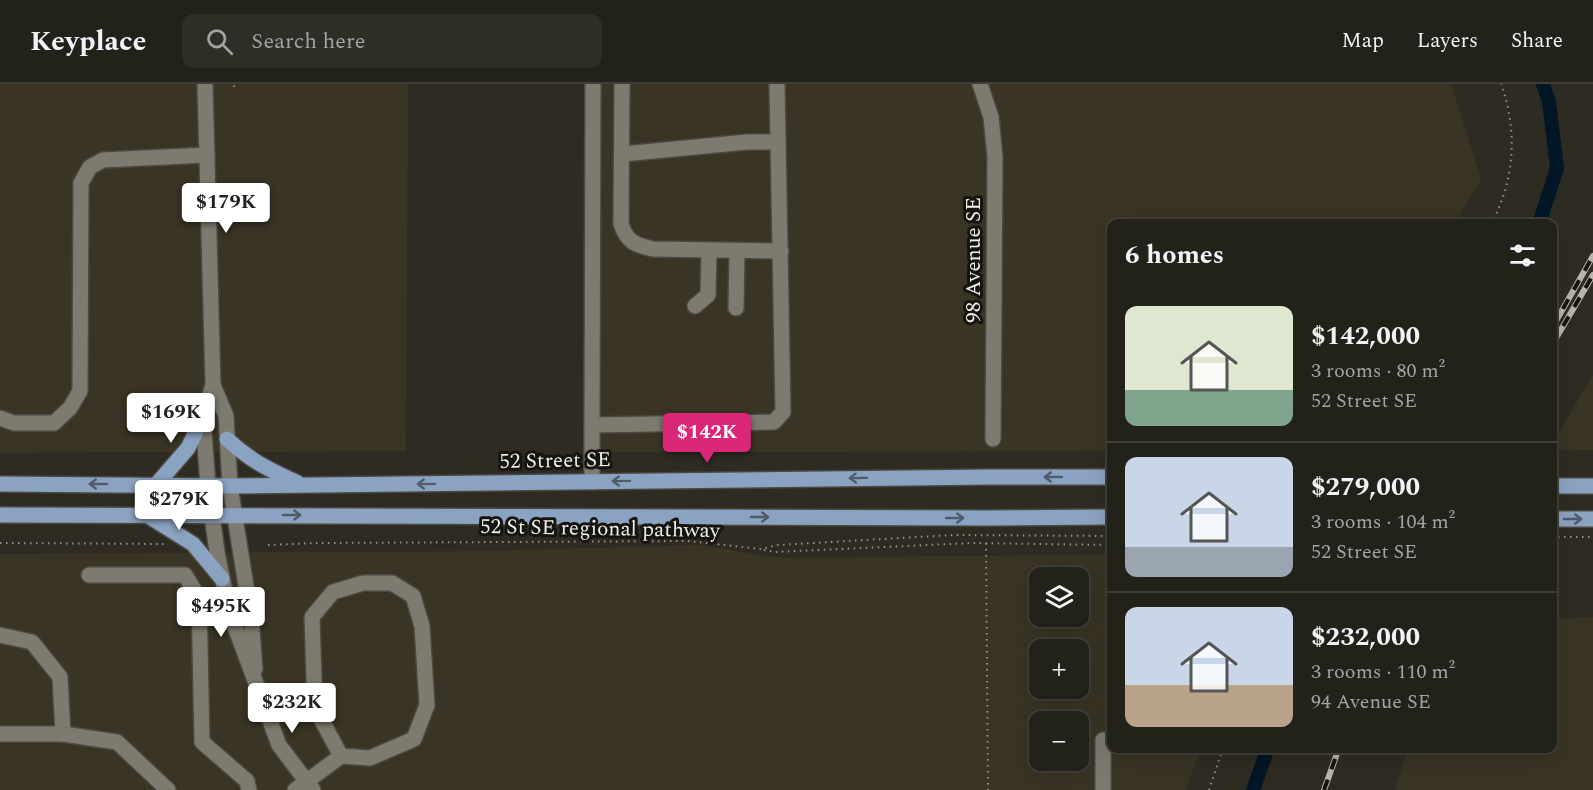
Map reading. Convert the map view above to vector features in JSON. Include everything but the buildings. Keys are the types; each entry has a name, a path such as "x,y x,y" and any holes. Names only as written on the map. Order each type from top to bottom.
{"main road":[{"path":"156,485 188,448 204,417"},
{"path":"227,439 256,464 303,485"},
{"name":"52 Street SE","path":"0,484 230,486 1107,477"},
{"path":"1557,486 1593,486"},
{"path":"145,514 193,544 222,579"},
{"path":"0,515 1107,517"},
{"path":"1557,519 1593,519"}],"street":[{"path":"206,84 213,385 204,417 208,486 229,610 279,745 305,788 341,756 370,758 414,739 427,705 422,626 413,596 392,583 363,583 333,592 312,617 315,708 341,756"},
{"path":"592,482 593,84"},
{"path":"622,84 621,224 626,237 634,245 652,249 781,251"},
{"path":"592,426 774,422 783,412 777,84"},
{"name":"98 Avenue SE","path":"980,84 991,117 996,157 993,439"},
{"path":"623,154 747,142 778,142"},
{"path":"0,418 14,423 54,423 70,408 80,391 81,183 90,167 103,160 207,156"},
{"path":"695,306 708,295 709,251"},
{"path":"736,251 736,308"},
{"path":"213,385 226,416 230,486 251,617 256,687"},
{"path":"89,575 186,575 199,598 202,742 247,781 249,790"},
{"path":"0,635 32,642 60,677 63,734"},
{"path":"0,734 63,734 117,742 168,790"},
{"path":"1102,790 1103,740"}],"path":[{"path":"1494,219 1511,172 1512,131 1501,84"},
{"name":"52 St SE regional pathway","path":"267,545 688,542 761,549 778,545 953,535 1107,536"},
{"path":"1557,537 1593,537"},
{"path":"0,543 167,544"},
{"path":"986,543 988,790"},
{"path":"761,549 775,552 986,543 1107,545"},
{"path":"1209,790 1221,753"}],"shaded area":[{"path":"0,84 408,84 406,451 0,453"},
{"path":"597,84 1451,84 1481,179 1457,219 1107,219 1107,451 586,452"},
{"path":"1593,375 1593,450 1557,450 1557,435"},
{"path":"698,545 782,558 1107,554 1107,753 1199,753 1185,790 0,790 0,554 485,551"},
{"path":"1593,617 1593,790 1395,790 1407,753 1557,753 1557,619"}],"waterway":[{"path":"1541,219 1557,168 1549,102 1543,84"},
{"path":"1253,790 1266,753"}],"railway":[{"path":"1557,319 1593,256"},
{"path":"1557,336 1593,275"},
{"path":"1324,790 1337,753"}]}
